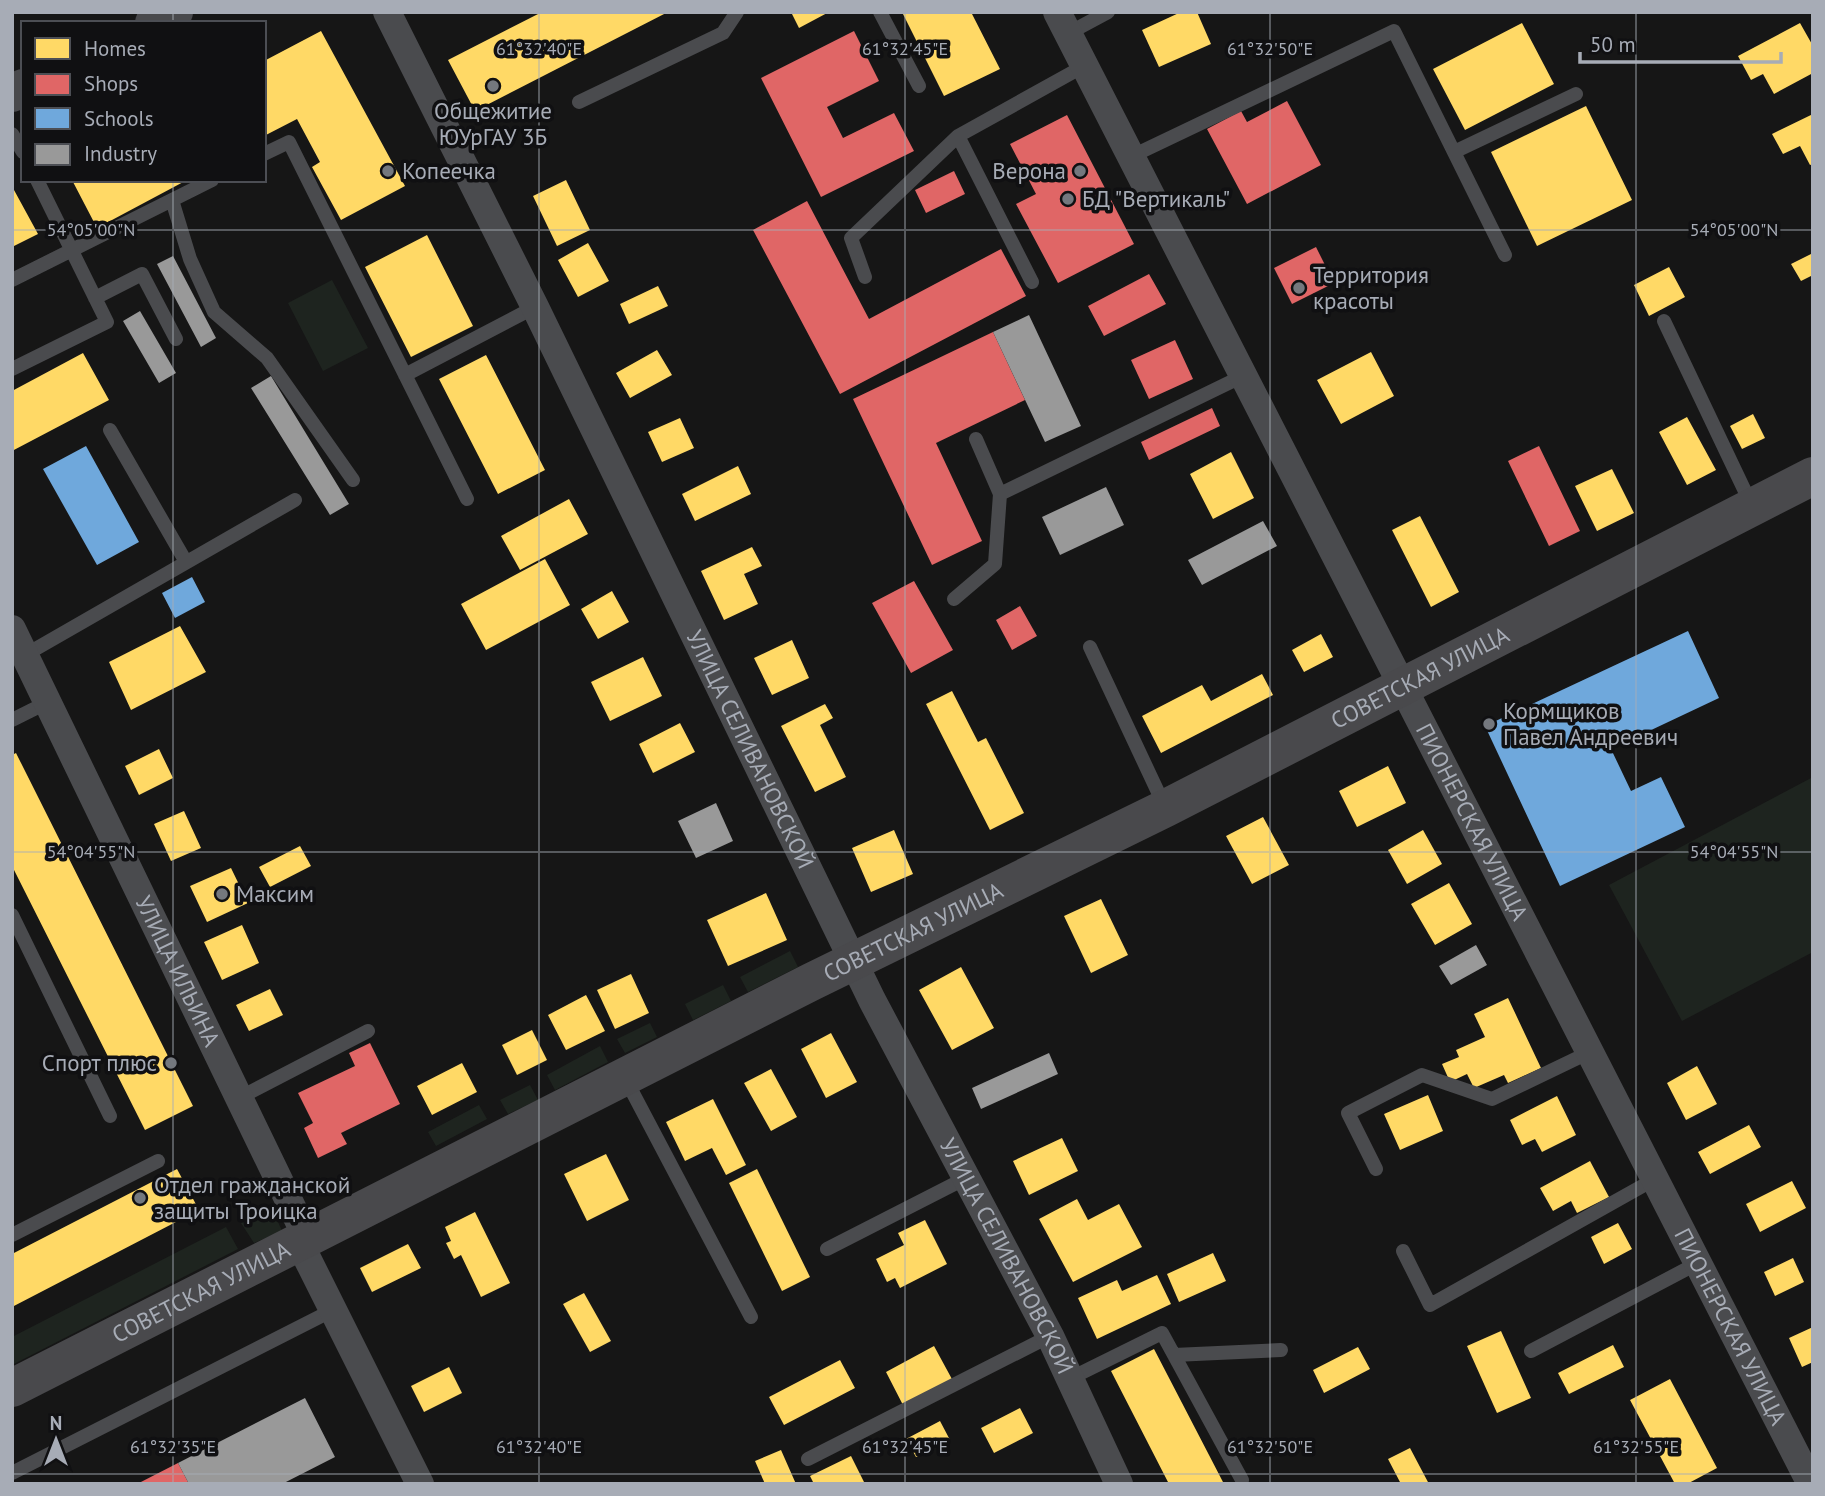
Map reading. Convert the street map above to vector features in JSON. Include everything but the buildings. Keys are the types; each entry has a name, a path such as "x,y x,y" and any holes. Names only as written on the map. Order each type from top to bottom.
{"street":[{"path":"158,21 174,12"},
{"name":"УЛИЦА СЕЛИВАНОВСКОЙ","path":"387,12 535,307 854,961 1050,1336 1119,1484"},
{"name":"ПИОНЕРСКАЯ УЛИЦА","path":"1062,23 1811,1484"},
{"name":"СОВЕТСКАЯ УЛИЦА","path":"12,1388 302,1238 1166,808 1813,476"},
{"name":"УЛИЦА ИЛЬИНА","path":"12,629 239,1098 333,1310 420,1484"}],"lane":[{"path":"579,102 723,33 737,12"},
{"path":"880,12 919,86"},
{"path":"1062,23 1108,12"},
{"path":"1130,157 1394,32 1505,255"},
{"path":"865,277 851,238 958,136 1084,66"},
{"path":"1454,152 1576,94"},
{"path":"958,136 1032,282"},
{"path":"266,153 289,142 467,499"},
{"path":"12,369 107,322 38,182"},
{"path":"12,280 208,182"},
{"path":"172,200 190,259 214,312 267,358 353,480"},
{"path":"94,298 142,274 176,339"},
{"path":"405,374 535,307"},
{"path":"1664,321 1752,507"},
{"path":"1000,494 1243,376"},
{"path":"110,430 186,562"},
{"path":"954,599 995,564 1000,494 976,439"},
{"path":"25,655 295,500"},
{"path":"1090,647 1166,808"},
{"path":"12,720 48,702"},
{"path":"12,915 110,1116"},
{"path":"239,1098 368,1031"},
{"path":"1376,1169 1348,1113 1422,1075 1492,1099 1590,1052"},
{"path":"625,1076 751,1317"},
{"path":"12,1235 158,1161"},
{"path":"827,1249 968,1177"},
{"path":"1403,1251 1430,1305 1655,1179"},
{"path":"1531,1351 1698,1263"},
{"path":"12,1473 333,1310"},
{"path":"1071,1378 1162,1333 1242,1480"},
{"path":"808,1459 1050,1336"},
{"path":"1174,1355 1281,1350"}],"shaded area":[{"path":"332,280 368,348 323,371 288,303"},
{"path":"1813,777 1813,952 1682,1021 1609,885"},
{"path":"790,951 798,967 748,992 740,977"},
{"path":"723,985 731,1001 693,1020 685,1004"},
{"path":"650,1023 657,1037 625,1053 617,1039"},
{"path":"600,1046 608,1062 555,1090 547,1075"},
{"path":"530,1085 538,1100 508,1114 500,1100"},
{"path":"479,1105 487,1119 436,1146 428,1132"},
{"path":"272,1208 282,1231 254,1243 241,1223"},
{"path":"226,1227 238,1249 12,1365 12,1337"}],"place":[{"name":"Общежитие ЮУрГАУ 3Б","path":"493,86"},
{"name":"Копеечка","path":"388,171"},
{"name":"Верона","path":"1080,171"},
{"name":"БД \"Вертикаль\"","path":"1068,199"},
{"name":"Территория красоты","path":"1299,288"},
{"name":"Кормщиков Павел Андреевич","path":"1489,724"},
{"name":"Максим","path":"222,894"},
{"name":"Спорт плюс","path":"171,1063"},
{"name":"Отдел гражданской защиты Троицка","path":"140,1198"}]}
